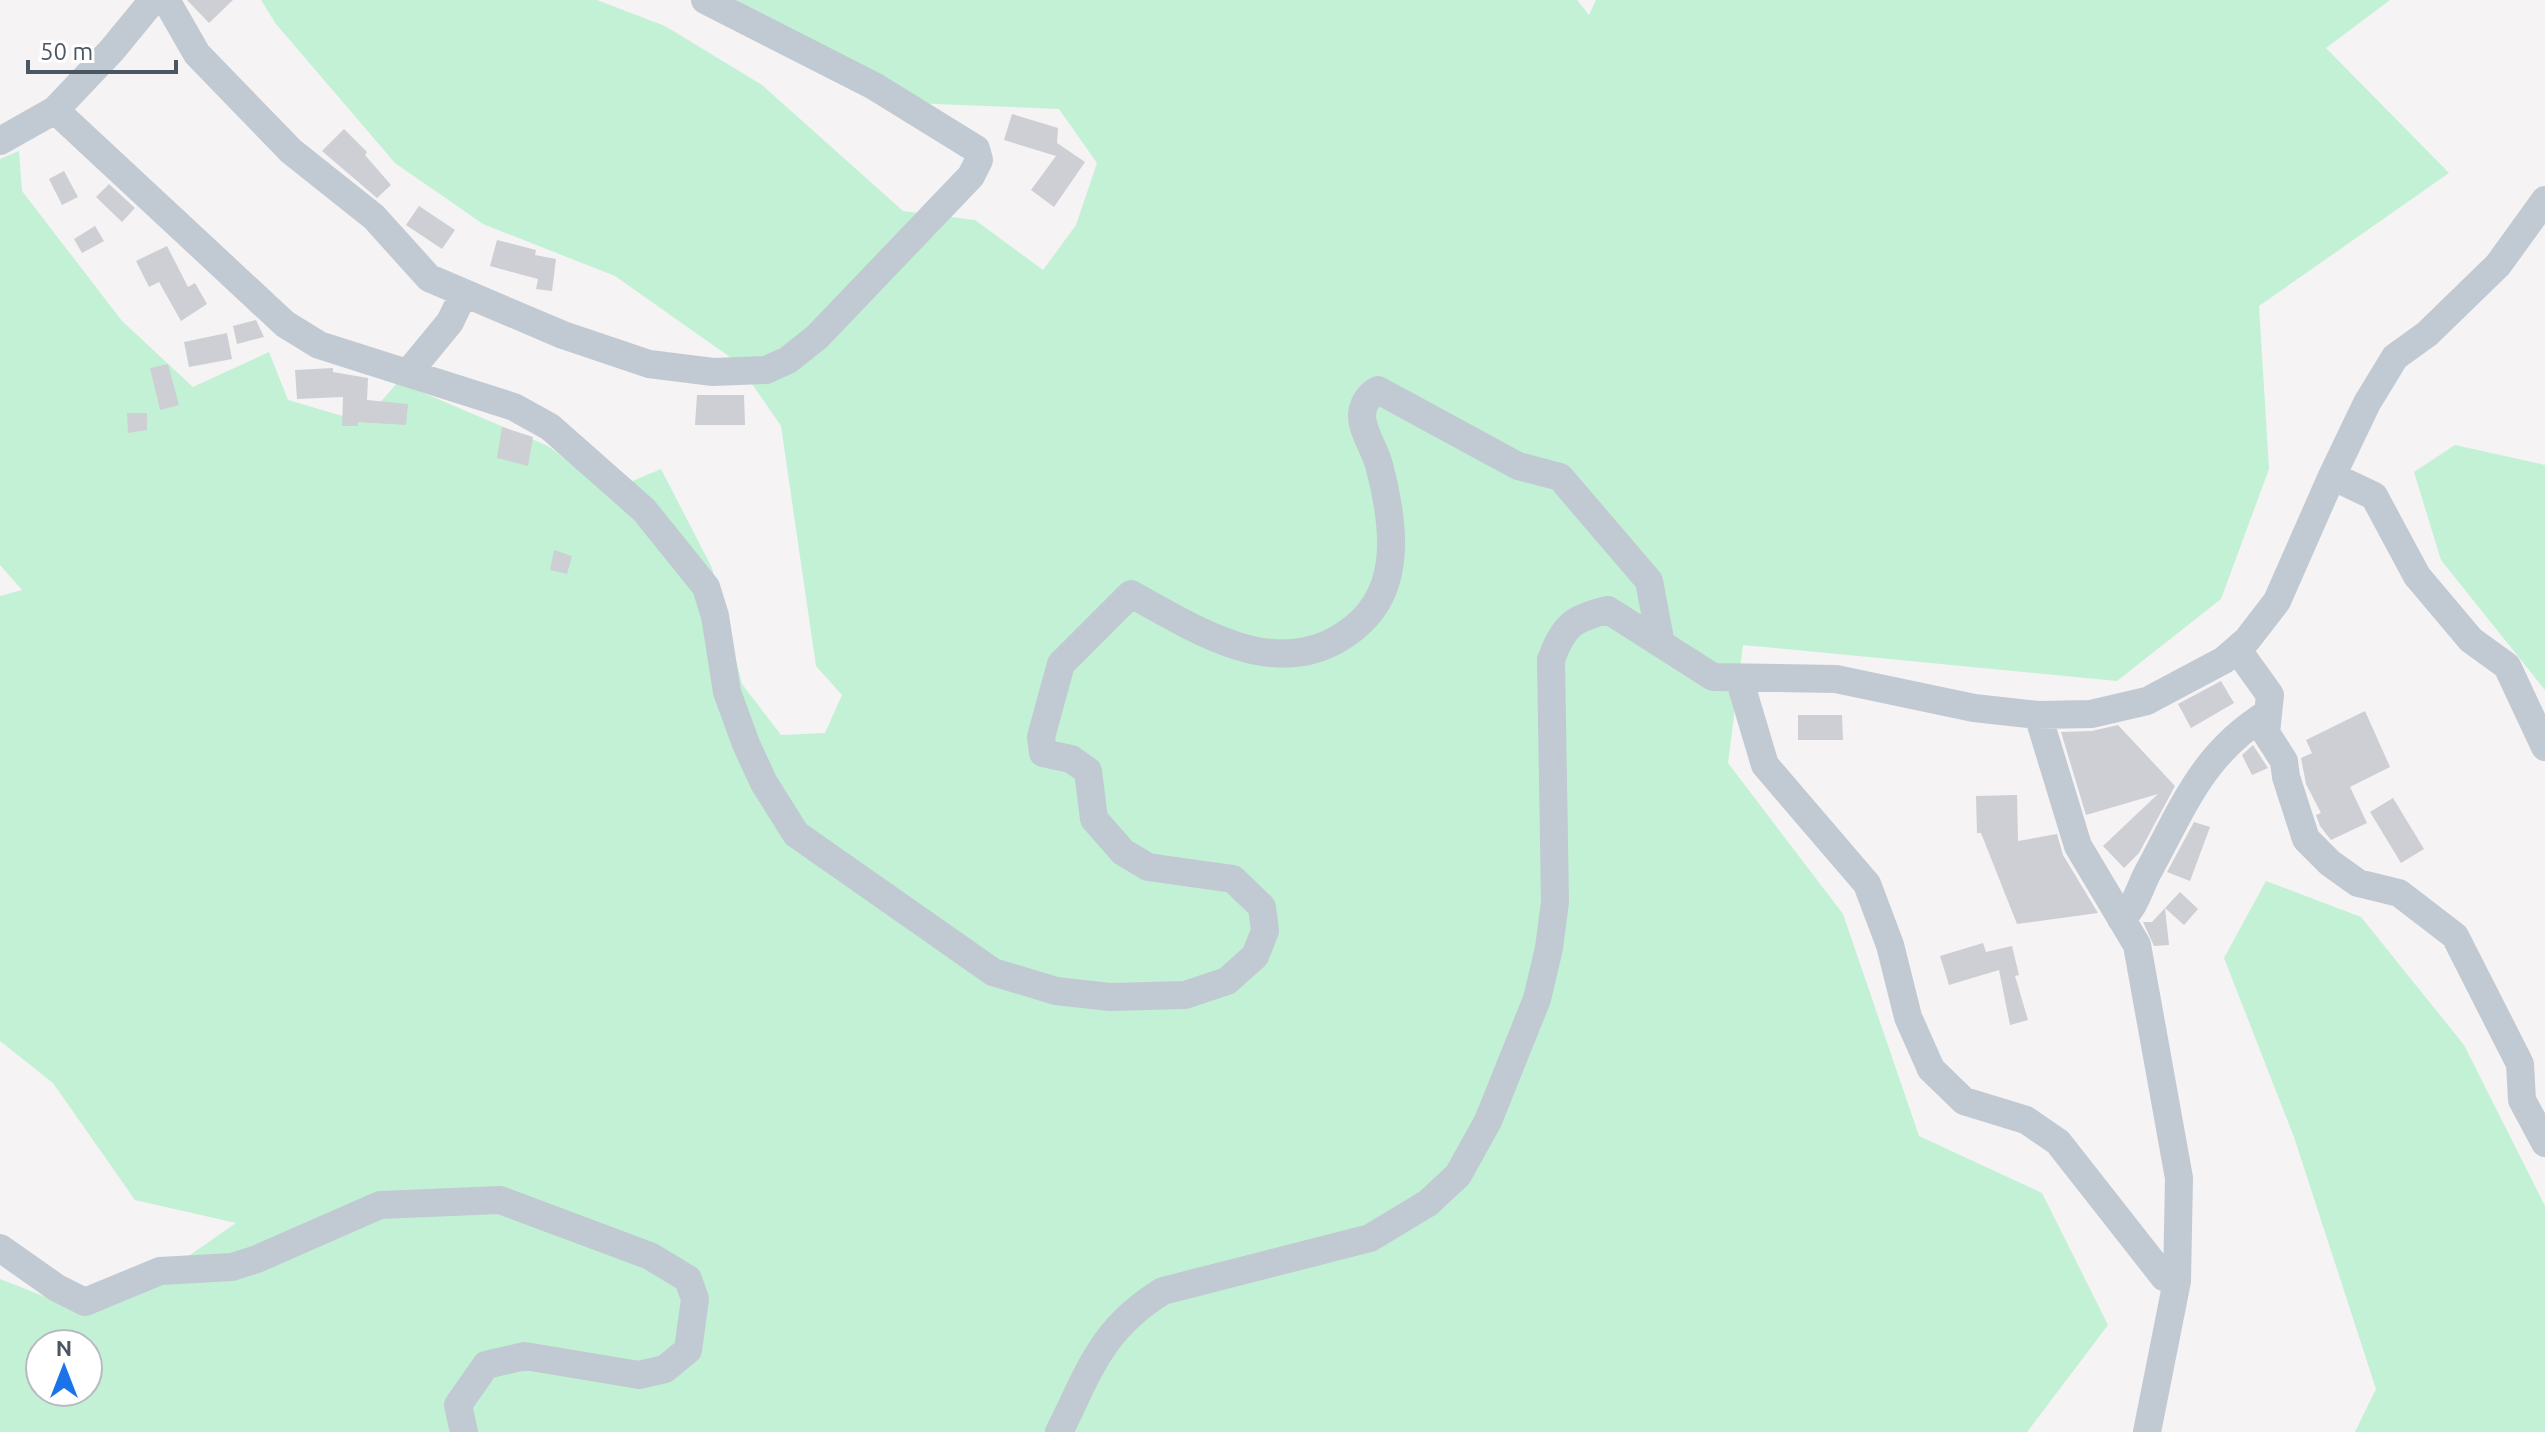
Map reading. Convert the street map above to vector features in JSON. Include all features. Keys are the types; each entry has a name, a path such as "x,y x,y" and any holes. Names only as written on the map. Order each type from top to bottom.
{"street":[{"path":"0,141 55,110 112,50 153,0"},
{"path":"166,0 197,54 291,151 374,217 429,278 463,295 649,364 713,372 766,370 788,360 817,337 971,176 979,160 976,149 874,86 705,0"},
{"path":"55,110 285,324 319,345 514,407 550,427 644,510 706,587 715,616 727,692 764,783 796,834 993,972 1056,991 1110,997 1185,995 1227,981 1255,956 1265,931 1262,907 1233,879 1148,867 1123,852 1094,819 1088,771 1071,759 1043,753 1041,737 1061,664 1131,594 1210,637 1259,654 1290,654 1322,647 1343,637 1373,613 1388,578 1391,548 1379,465 1362,417 1364,404 1373,392 1378,390 1518,466 1560,477 1649,581 1661,644"},
{"path":"1059,1432 1109,1333 1135,1308 1163,1291 1370,1238 1428,1203 1458,1175 1498,1097 1537,999 1549,948 1555,902 1551,660 1559,637 1580,616 1608,610 1713,677 1836,679 1974,708 2038,715 2091,714 2147,701 2193,679 2237,649 2277,601 2367,403 2395,357 2427,334 2498,265 2545,200"},
{"path":"408,373 450,322 463,295"},
{"path":"2332,476 2374,496 2417,576 2471,640 2507,666 2545,747"},
{"path":"2237,649 2270,695 2266,733 2284,761 2286,777 2306,839 2330,863 2358,883 2399,893 2455,936 2520,1064 2522,1100 2545,1143"},
{"path":"1739,678 1765,765 1867,884 1890,945 1908,1017 1931,1069 1964,1101 2026,1120 2058,1142 2164,1277 2177,1281"},
{"path":"2121,919 2134,909 2141,886 2206,765 2243,728 2268,713"},
{"path":"2038,715 2078,846 2137,945 2179,1178 2177,1281 2147,1432"},
{"path":"0,1248 57,1288 85,1302 160,1271 232,1267 257,1259 380,1205 500,1200 650,1256 688,1279 695,1299 688,1350 665,1369 639,1375 525,1356 486,1365 458,1405 464,1432"}],"green space":[{"path":"261,0 597,0 665,26 762,85 903,211 975,220 1043,270 1076,225 1097,163 1059,109 910,103 736,0 1577,0 1589,15 1596,0 2390,0 2326,48 2449,173 2259,306 2269,469 2221,599 2117,681 1743,645 1728,763 1843,914 1919,1136 2042,1193 2108,1325 2027,1432 0,1432 0,1279 56,1301 150,1283 236,1223 135,1200 53,1083 0,1041 0,596 22,590 0,565 0,159 19,151 22,191 122,321 193,387 269,352 288,400 363,422 398,382 548,446 609,491 661,469 712,568 742,684 781,735 825,733 842,695 816,666 781,426 737,362 615,276 483,224 395,163 276,24"},
{"path":"2455,445 2545,465 2545,690 2441,560 2414,472"},
{"path":"2266,881 2361,917 2464,1045 2545,1206 2545,1432 2355,1432 2376,1389 2294,1137 2224,958"}],"building":[{"path":"187,0 233,0 209,23"},
{"path":"1012,114 1058,128 1057,143 1085,162 1054,207 1031,190 1056,156 1004,140"},
{"path":"344,129 367,152 365,155 391,185 377,198 322,151"},
{"path":"64,171 78,197 62,205 49,179"},
{"path":"109,184 135,208 122,222 96,197"},
{"path":"419,206 455,230 442,249 406,225"},
{"path":"95,226 104,241 82,253 74,239"},
{"path":"497,240 536,250 535,255 556,259 552,291 536,289 538,279 490,266"},
{"path":"167,246 188,287 195,283 207,304 181,321 159,282 149,287 136,261"},
{"path":"256,320 264,337 237,344 233,326"},
{"path":"227,333 232,359 189,367 184,342"},
{"path":"168,364 179,405 160,410 150,368"},
{"path":"333,368 333,372 368,378 367,400 408,404 406,425 358,422 358,426 342,426 343,397 297,399 295,370"},
{"path":"697,395 744,395 745,425 695,425"},
{"path":"127,413 147,413 147,430 128,433"},
{"path":"502,427 533,437 528,466 497,458"},
{"path":"554,550 572,556 567,574 550,570"},
{"path":"2221,681 2234,703 2191,728 2178,704"},
{"path":"2365,711 2390,767 2350,787 2367,823 2331,840 2320,826 2316,815 2321,813 2306,784 2301,758 2312,753 2306,740"},
{"path":"1798,715 1842,715 1843,740 1798,740"},
{"path":"2118,725 2175,786 2139,853 2124,868 2103,846 2158,794 2086,815 2061,732 2092,731"},
{"path":"2253,745 2268,768 2252,775 2242,755"},
{"path":"2017,795 2018,841 2057,834 2063,855 2098,913 2017,924 1981,833 1977,833 1976,796"},
{"path":"2393,798 2424,849 2401,863 2370,812"},
{"path":"2194,822 2210,827 2190,881 2167,872"},
{"path":"2180,892 2198,909 2184,925 2165,908"},
{"path":"2165,908 2169,945 2154,946 2143,922 2152,922"},
{"path":"1983,943 1986,952 2012,946 2019,975 2015,976 2028,1020 2010,1025 1999,970 1949,985 1940,956"}]}
